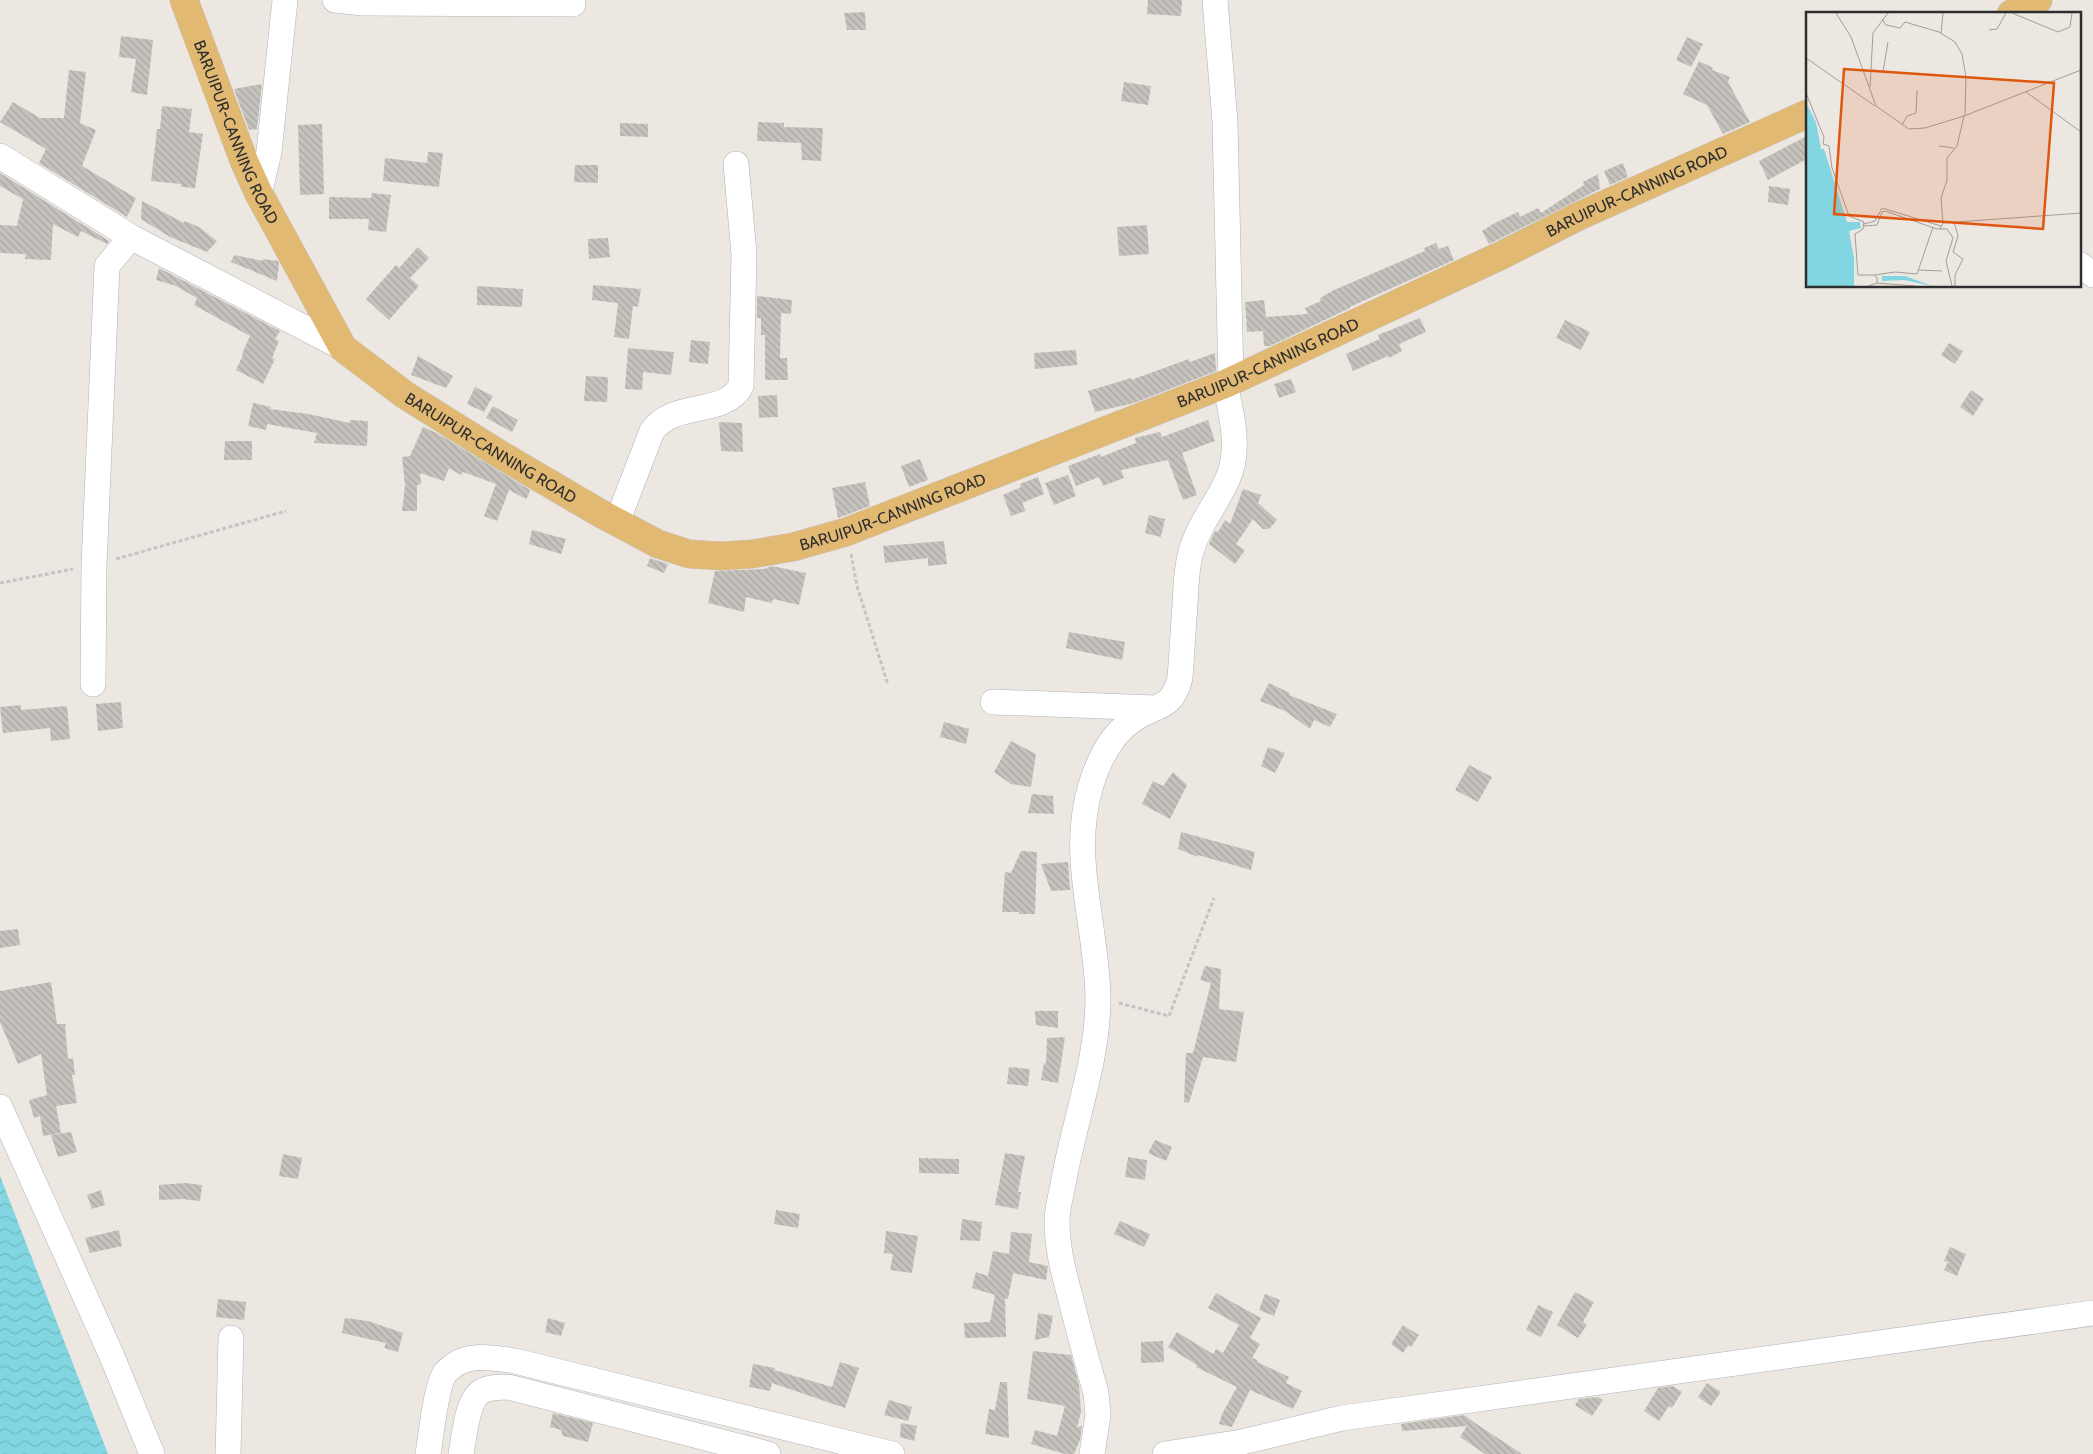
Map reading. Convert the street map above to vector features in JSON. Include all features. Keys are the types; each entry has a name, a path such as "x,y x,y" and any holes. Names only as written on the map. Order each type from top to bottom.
{"main road":[{"name":"BARUIPUR-CANNING ROAD","path":"184,0 244,161 259,194 343,348 406,395 509,459 658,544 689,554 721,556 752,554 793,547 846,532 1228,382 1502,255 1579,216 1806,114"},
{"path":"2014,12 2038,0"}],"street":[{"path":"259,194 269,152 285,0"},
{"path":"335,0 573,4"},
{"path":"1092,1454 1098,1415 1096,1393 1060,1260 1057,1219 1066,1168 1096,1035 1098,997 1083,872 1083,816 1102,754 1118,733 1135,718 1158,708 1170,700 1177,690 1180,678 1186,578 1190,554 1199,530 1229,477 1233,460 1228,382 1224,122 1215,0"},
{"path":"0,156 131,237 343,348"},
{"path":"617,522 652,431 657,424 673,414 733,398 741,386 744,254 736,164"},
{"path":"93,684 94,565 107,266 131,237"},
{"path":"2080,265 2093,275"},
{"path":"993,702 1158,708"},
{"path":"0,1107 110,1354 152,1454"},
{"path":"1166,1454 1202,1452 1342,1418 2093,1313"},
{"path":"228,1454 231,1338"},
{"path":"428,1454 440,1385 445,1373 456,1364 473,1358 515,1361 892,1454"},
{"path":"461,1454 474,1398 480,1391 509,1387 768,1454"}],"path":[{"path":"0,583 94,565 286,511"},
{"path":"846,532 857,586 888,685"},
{"path":"1098,997 1169,1016 1214,898"}],"water":[{"path":"0,1176 108,1454 0,1454"}],"building":[{"path":"1148,0 1182,0 1181,16 1147,14"},
{"path":"865,12 866,30 847,30 844,13"},
{"path":"121,36 153,40 147,95 131,92 136,59 119,57"},
{"path":"1687,37 1703,44 1691,67 1676,60"},
{"path":"1699,61 1713,68 1712,70 1730,77 1728,82 1750,122 1723,134 1707,105 1683,94"},
{"path":"69,70 86,72 80,123 96,130 82,166 136,198 127,217 39,163 46,149 0,122 13,102 40,118 64,118"},
{"path":"1124,82 1151,86 1148,105 1121,101"},
{"path":"262,84 257,129 249,130 234,89"},
{"path":"162,106 192,109 189,132 203,134 195,188 181,187 181,184 151,181 157,129 160,129"},
{"path":"758,122 784,123 784,127 823,128 821,161 802,160 801,143 757,141"},
{"path":"620,123 648,124 648,137 620,136"},
{"path":"322,124 324,194 300,195 298,125"},
{"path":"1806,137 1806,160 1768,180 1759,161"},
{"path":"428,152 443,153 439,187 383,181 385,158 427,163"},
{"path":"1623,163 1628,177 1610,185 1604,171"},
{"path":"575,165 598,165 598,183 574,182"},
{"path":"0,173 109,241 107,244 81,231 78,237 53,224 51,260 25,259 26,254 0,253 0,225 17,226 23,199 0,186"},
{"path":"1598,174 1600,189 1489,244 1482,231 1518,212 1520,217 1538,208 1541,213 1584,185 1583,182"},
{"path":"1769,186 1790,189 1788,205 1768,202"},
{"path":"372,193 391,195 386,232 368,230 369,219 329,219 329,197 371,198"},
{"path":"142,201 184,223 185,221 199,227 217,241 207,252 170,237 141,219"},
{"path":"1147,225 1149,254 1119,256 1117,227"},
{"path":"608,238 610,257 589,259 588,239"},
{"path":"1436,243 1439,249 1448,246 1454,260 1270,346 1264,346 1263,331 1247,332 1245,302 1264,300 1266,317 1308,314 1305,308 1321,301 1320,298 1334,290 1425,251 1424,248"},
{"path":"418,247 429,258 410,278 419,286 389,320 366,299 396,265 399,268"},
{"path":"234,255 263,261 263,259 278,261 277,281 231,262"},
{"path":"159,268 280,331 275,339 279,341 272,358 275,359 263,384 236,370 250,336 194,305 197,298 176,286 156,280"},
{"path":"593,285 641,289 638,307 633,306 629,339 614,337 618,303 592,300"},
{"path":"477,286 523,289 522,307 477,305"},
{"path":"757,296 792,300 791,314 781,313 780,358 787,358 788,380 765,380 765,335 761,335 761,318 757,318"},
{"path":"1420,318 1426,332 1399,344 1402,351 1389,358 1388,356 1353,371 1346,354 1380,339 1378,335"},
{"path":"1565,320 1590,332 1581,350 1556,338"},
{"path":"691,340 710,342 708,364 689,362"},
{"path":"1949,343 1963,351 1955,364 1941,355"},
{"path":"628,348 674,352 671,375 643,372 642,390 625,389"},
{"path":"1076,350 1077,365 1035,369 1034,353"},
{"path":"1215,353 1216,371 1134,403 1095,412 1088,391 1131,378 1131,380 1189,359 1190,362"},
{"path":"418,356 453,376 446,388 411,375"},
{"path":"586,376 608,377 607,402 584,401"},
{"path":"1291,379 1296,392 1279,398 1274,384"},
{"path":"475,387 493,396 484,412 467,404"},
{"path":"1971,390 1984,399 1973,416 1960,407"},
{"path":"777,395 778,417 759,418 758,396"},
{"path":"253,403 271,407 270,409 308,414 350,423 350,420 368,421 367,446 314,443 317,433 267,424 266,430 248,426"},
{"path":"493,406 518,420 512,432 486,418"},
{"path":"1208,420 1215,441 1182,453 1197,495 1183,500 1168,460 1121,470 1124,478 1103,486 1099,477 1076,486 1068,466 1100,454 1101,457 1136,443 1135,438 1160,432 1162,437"},
{"path":"719,422 742,423 743,452 721,451"},
{"path":"423,427 437,433 530,490 526,499 509,490 497,521 484,516 496,484 463,472 461,475 449,468 444,481 420,473 421,484 417,485 417,511 402,511 405,486 402,457 410,456"},
{"path":"225,441 252,441 252,460 224,460"},
{"path":"920,459 928,480 909,487 901,466"},
{"path":"1068,475 1076,496 1054,505 1045,483"},
{"path":"1038,477 1044,494 1022,503 1026,511 1011,516 1003,495 1021,487 1020,484"},
{"path":"865,482 870,506 838,518 832,488"},
{"path":"1243,489 1261,495 1258,503 1277,520 1269,529 1263,529 1253,519 1236,544 1245,550 1235,564 1209,544 1215,531 1218,532 1225,520 1230,524"},
{"path":"1149,515 1165,519 1161,537 1145,533"},
{"path":"532,530 566,539 561,554 529,544"},
{"path":"944,541 947,564 928,566 928,558 885,563 883,546"},
{"path":"650,558 668,564 664,573 647,566"},
{"path":"772,566 806,573 799,605 773,599 772,603 746,597 744,612 708,603 715,571 764,569"},
{"path":"1069,632 1125,642 1122,660 1066,648"},
{"path":"1269,683 1290,693 1289,695 1337,714 1330,727 1314,720 1310,729 1285,711 1260,701"},
{"path":"121,702 123,728 98,731 96,704"},
{"path":"21,705 21,710 67,706 70,739 51,741 50,728 3,733 0,707"},
{"path":"944,722 969,729 966,744 940,737"},
{"path":"1011,741 1036,754 1031,787 1011,784 994,772"},
{"path":"1268,747 1285,753 1275,773 1261,766"},
{"path":"1469,765 1492,777 1478,802 1455,790"},
{"path":"1173,772 1187,785 1170,819 1142,804 1153,781 1163,786"},
{"path":"1032,794 1053,796 1054,814 1028,813"},
{"path":"1181,832 1255,852 1251,870 1198,855 1198,857 1178,849"},
{"path":"1021,851 1037,852 1035,914 1002,912 1005,872 1011,873"},
{"path":"1068,862 1070,890 1051,891 1041,864"},
{"path":"18,929 20,945 0,948 0,931"},
{"path":"1205,966 1221,969 1219,1009 1244,1012 1236,1062 1203,1057 1189,1103 1184,1102 1186,1053 1193,1053 1211,983 1200,980"},
{"path":"51,982 57,1024 65,1024 68,1059 73,1058 75,1075 72,1075 77,1103 56,1106 61,1133 43,1136 40,1116 34,1118 29,1100 47,1095 41,1054 18,1064 0,1022 0,991"},
{"path":"1035,1011 1058,1011 1058,1028 1036,1025"},
{"path":"1065,1037 1058,1083 1041,1080 1044,1063 1046,1064 1047,1038"},
{"path":"1009,1067 1030,1069 1028,1086 1007,1084"},
{"path":"71,1132 77,1152 58,1157 51,1135"},
{"path":"1155,1140 1172,1147 1166,1161 1148,1153"},
{"path":"1005,1153 1025,1156 1018,1192 1021,1192 1018,1209 995,1205"},
{"path":"283,1154 302,1158 298,1179 279,1176"},
{"path":"1128,1157 1147,1160 1145,1180 1125,1177"},
{"path":"919,1158 959,1159 959,1174 919,1173"},
{"path":"185,1183 202,1185 200,1201 182,1199 159,1200 159,1185"},
{"path":"101,1190 105,1205 92,1209 87,1195"},
{"path":"776,1210 800,1214 798,1228 774,1224"},
{"path":"962,1219 982,1222 980,1241 960,1240"},
{"path":"1120,1221 1150,1234 1144,1247 1114,1234"},
{"path":"119,1230 122,1246 90,1253 85,1238"},
{"path":"886,1231 918,1236 912,1273 890,1270 893,1254 884,1253"},
{"path":"1011,1232 1032,1234 1029,1262 1048,1266 1046,1280 1013,1273 1008,1299 1005,1298 1006,1337 965,1338 964,1323 990,1322 995,1295 972,1288 976,1272 988,1276 993,1251 1009,1254"},
{"path":"1950,1247 1966,1254 1957,1276 1944,1270 1948,1262 1944,1261"},
{"path":"1575,1292 1594,1302 1583,1322 1587,1325 1578,1338 1557,1325"},
{"path":"1216,1293 1261,1318 1250,1338 1260,1344 1251,1360 1253,1358 1257,1362 1289,1377 1286,1383 1302,1391 1293,1409 1250,1390 1232,1427 1219,1424 1222,1414 1237,1387 1196,1367 1197,1365 1168,1347 1177,1332 1213,1354 1216,1349 1223,1353 1239,1325 1208,1308"},
{"path":"1265,1294 1280,1300 1274,1316 1259,1310"},
{"path":"218,1299 246,1302 244,1320 216,1317"},
{"path":"1538,1305 1553,1312 1541,1337 1526,1330"},
{"path":"1038,1313 1053,1316 1049,1337 1035,1340"},
{"path":"345,1318 368,1321 403,1333 398,1352 384,1348 386,1343 342,1333"},
{"path":"548,1318 565,1323 561,1336 545,1332"},
{"path":"1403,1325 1419,1335 1411,1347 1408,1345 1403,1353 1391,1344"},
{"path":"1163,1341 1164,1362 1141,1363 1141,1342"},
{"path":"1033,1351 1071,1355 1079,1384 1081,1412 1077,1427 1082,1426 1080,1440 1074,1454 1065,1454 1031,1444 1035,1430 1057,1436 1065,1406 1027,1399"},
{"path":"840,1362 859,1368 845,1408 772,1383 770,1391 749,1387 753,1364 775,1368 774,1370 832,1387"},
{"path":"1000,1382 1007,1382 1009,1438 985,1434 989,1409 995,1410"},
{"path":"1707,1383 1721,1392 1711,1406 1698,1397"},
{"path":"1673,1386 1682,1392 1672,1408 1669,1406 1659,1421 1644,1411 1658,1388"},
{"path":"1598,1397 1603,1400 1592,1416 1575,1405 1579,1399"},
{"path":"889,1400 912,1407 908,1421 884,1415"},
{"path":"553,1413 593,1423 588,1442 563,1436 561,1430 550,1427"},
{"path":"1464,1415 1522,1454 1485,1454 1460,1437 1467,1426 1402,1431 1401,1424"},
{"path":"901,1423 917,1426 914,1441 900,1437"}]}
